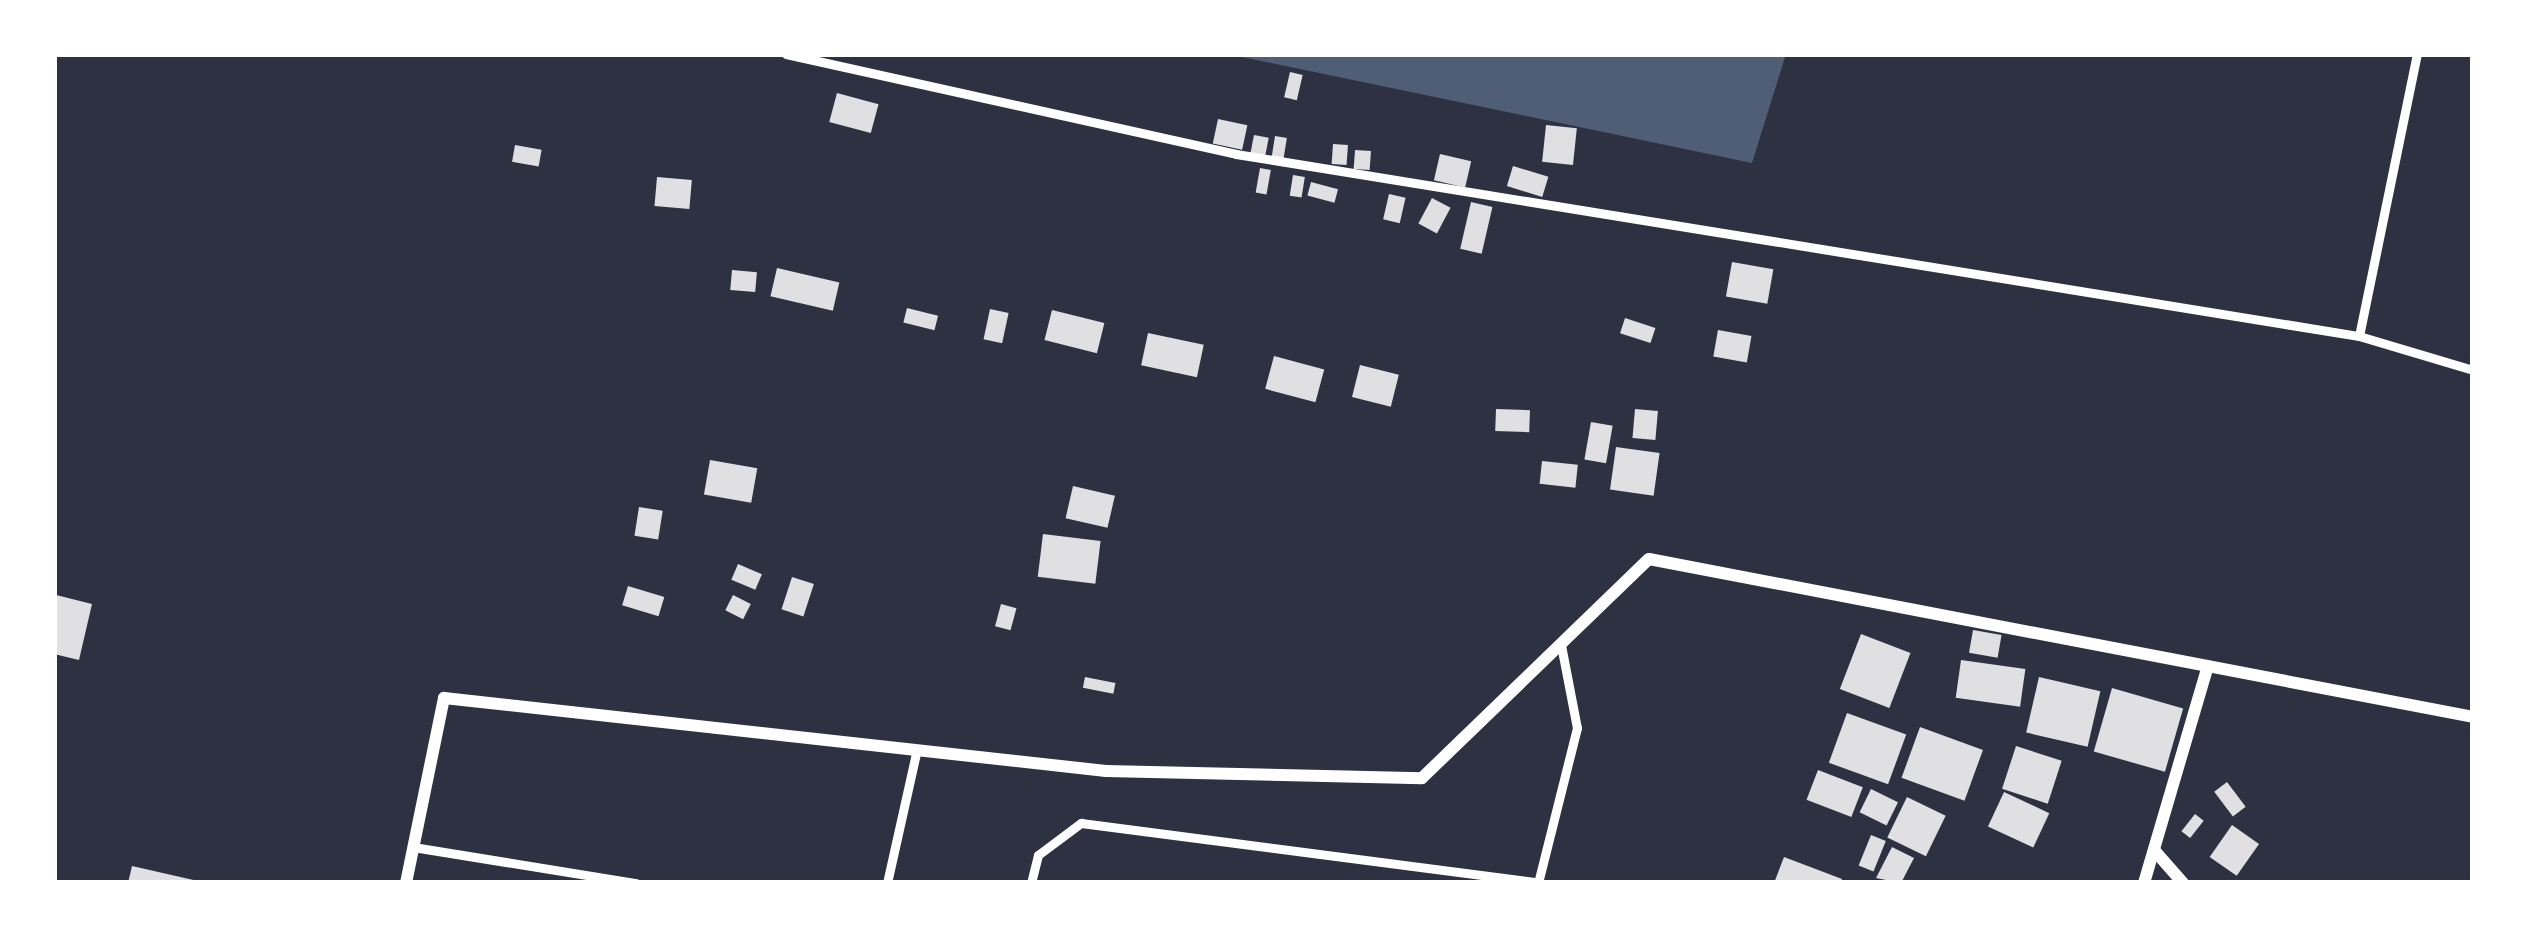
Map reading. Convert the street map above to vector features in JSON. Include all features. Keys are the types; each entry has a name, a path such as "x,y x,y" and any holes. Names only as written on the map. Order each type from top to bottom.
{"street":[{"path":"406,883 443,698 1106,771 1422,778 1649,560 2473,717"},
{"path":"2144,883 2208,667"},
{"path":"2154,850 2182,883"}],"lane":[{"path":"786,54 1236,154 2359,336 2473,370"},
{"path":"2359,336 2417,54"},
{"path":"1031,883 1038,855 1082,823 1538,883 1577,728 1561,645"},
{"path":"887,883 916,749"},
{"path":"413,847 635,883"}],"water":[{"path":"1228,54 1786,54 1752,163"}],"building":[{"path":"1290,72 1303,75 1297,100 1284,97"},
{"path":"837,93 879,104 871,133 829,122"},
{"path":"1218,119 1247,125 1242,150 1213,143"},
{"path":"1546,125 1577,128 1573,165 1542,162"},
{"path":"1254,135 1269,138 1265,157 1250,155"},
{"path":"1275,136 1287,138 1284,159 1272,157"},
{"path":"1333,144 1348,145 1347,165 1332,164"},
{"path":"515,145 542,150 539,166 512,162"},
{"path":"1355,150 1371,151 1370,170 1354,169"},
{"path":"1440,154 1471,161 1465,188 1434,180"},
{"path":"1513,166 1548,177 1542,197 1507,186"},
{"path":"1260,168 1271,170 1266,195 1256,193"},
{"path":"1293,175 1305,177 1302,198 1290,196"},
{"path":"657,177 692,180 689,209 654,206"},
{"path":"1311,182 1338,189 1334,203 1307,196"},
{"path":"1389,194 1406,198 1400,223 1383,219"},
{"path":"1432,198 1451,208 1437,233 1418,224"},
{"path":"1471,202 1492,207 1482,254 1460,249"},
{"path":"1732,262 1773,269 1767,304 1726,296"},
{"path":"777,268 839,282 833,311 770,296"},
{"path":"732,270 757,272 755,292 730,290"},
{"path":"907,308 938,316 934,330 903,323"},
{"path":"990,309 1009,313 1002,343 984,339"},
{"path":"1052,310 1104,323 1097,353 1045,340"},
{"path":"1625,318 1655,328 1650,343 1620,333"},
{"path":"1718,330 1751,336 1747,362 1713,357"},
{"path":"1148,333 1204,345 1197,377 1141,365"},
{"path":"1274,356 1324,369 1315,402 1265,389"},
{"path":"1360,365 1399,375 1391,407 1352,397"},
{"path":"1496,409 1530,410 1529,432 1495,431"},
{"path":"1635,409 1658,411 1655,440 1632,438"},
{"path":"1591,422 1613,426 1606,463 1584,459"},
{"path":"1616,447 1660,453 1654,496 1610,490"},
{"path":"710,460 757,468 751,503 704,494"},
{"path":"1542,461 1578,465 1575,488 1540,484"},
{"path":"1073,486 1115,496 1107,528 1066,518"},
{"path":"639,507 663,511 658,539 634,536"},
{"path":"1043,534 1101,541 1095,584 1038,577"},
{"path":"738,564 762,574 755,590 731,580"},
{"path":"792,577 814,584 803,616 781,609"},
{"path":"628,586 664,597 658,616 622,605"},
{"path":"56,595 92,604 79,660 54,654"},
{"path":"733,595 751,604 743,619 725,610"},
{"path":"1001,604 1016,608 1011,630 995,626"},
{"path":"1973,630 2002,635 1998,658 1969,653"},
{"path":"1861,634 1910,653 1889,708 1840,689"},
{"path":"1961,660 2025,669 2020,707 1956,698"},
{"path":"1085,677 1115,683 1113,694 1083,688"},
{"path":"2039,677 2100,691 2088,747 2026,733"},
{"path":"2112,688 2183,708 2165,772 2094,751"},
{"path":"1847,713 1906,735 1888,784 1829,763"},
{"path":"1920,727 1983,750 1964,801 1902,778"},
{"path":"2016,746 2062,761 2048,804 2002,789"},
{"path":"1818,770 1863,787 1851,817 1807,800"},
{"path":"2227,782 2246,807 2233,816 2214,792"},
{"path":"1871,789 1898,802 1887,826 1860,812"},
{"path":"2004,792 2049,813 2033,848 1988,826"},
{"path":"1907,797 1946,816 1926,856 1887,837"},
{"path":"2195,814 2204,821 2190,838 2181,831"},
{"path":"2232,825 2259,844 2237,876 2210,857"},
{"path":"1871,835 1886,841 1873,872 1859,866"},
{"path":"1892,847 1914,858 1901,883 1876,878"},
{"path":"1784,857 1842,879 1841,883 1774,883"},
{"path":"132,866 198,881 198,883 128,883"}]}
